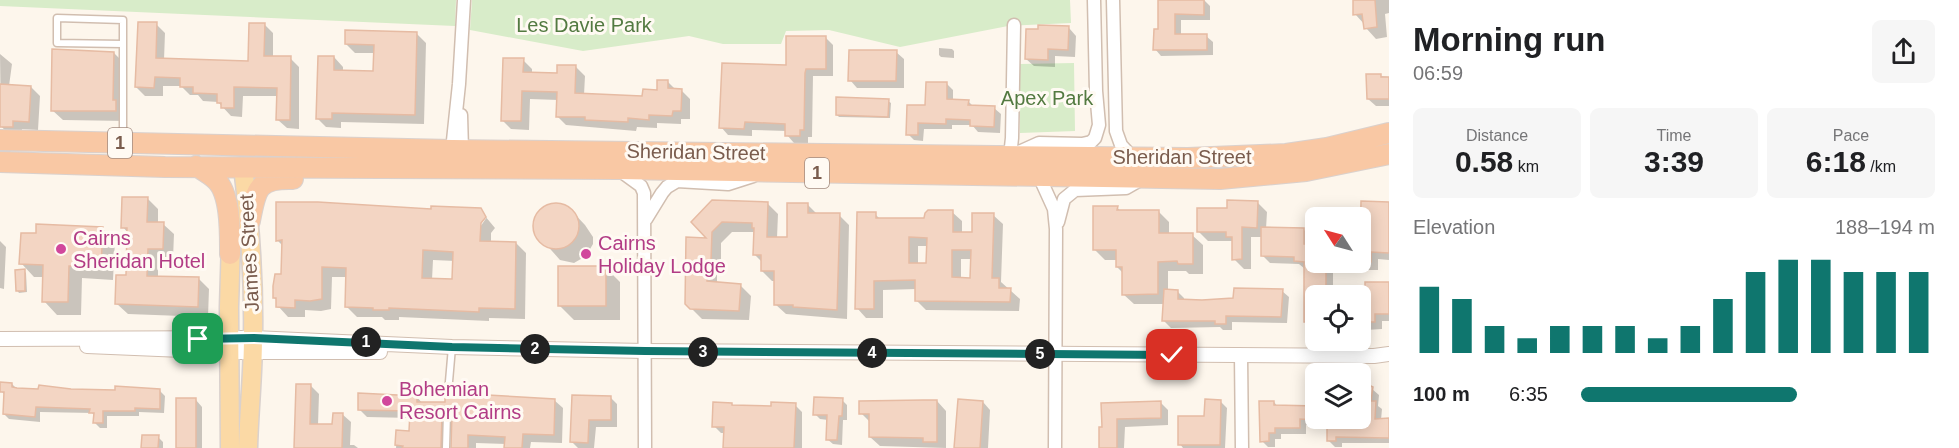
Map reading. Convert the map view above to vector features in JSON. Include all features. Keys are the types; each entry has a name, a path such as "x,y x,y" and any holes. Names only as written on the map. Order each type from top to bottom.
{"highway":[{"name":"Sheridan Street","path":"0,162 240,167 455,159 1010,156 1208,158 1286,154 1327,148 1389,133"},
{"name":"Sheridan Street","path":"0,140 240,146 619,170 1149,176 1220,179 1306,171 1389,154"},
{"path":"240,146 240,167"},
{"path":"250,221 256,192 271,180 434,177 455,159"},
{"path":"196,166 215,179 221,187 230,225 230,254"}],"main road":[{"name":"James Street","path":"240,167 250,221 253,345 248,448"},
{"name":"James Street","path":"230,448 230,254 240,167"}],"street":[{"path":"455,159 464,0"},
{"path":"1010,156 1039,143 1082,144 1091,142 1095,138 1100,125 1094,0"},
{"path":"1113,0 1118,139 1133,158"},
{"path":"1010,156 1014,25"},
{"path":"1098,111 1116,110"},
{"path":"619,170 640,186 644,193 646,219 645,448"},
{"path":"646,219 662,193 677,181 728,184 766,172"},
{"path":"1039,176 1052,203 1056,229 1055,448"},
{"path":"1056,229 1064,199 1075,190 1126,188 1149,176"},
{"path":"0,339 26,339 113,348 253,345 449,346 645,351 1374,356 1389,354"},
{"path":"1241,355 1242,448"},
{"path":"1374,356 1389,359"}],"lane":[{"path":"123,45 57,43 57,18 123,20 123,45 123,143"},
{"path":"448,393 449,346"},
{"path":"446,448 447,413"}],"green space":[{"path":"0,0 456,0 455,26 0,6"},
{"name":"Les Davie Park","path":"472,0 1070,0 1071,23 1008,26 900,47 829,30 786,31 781,44 723,44 689,36 583,51 470,30"},
{"name":"Apex Park","path":"1074,63 1075,131 1020,133 1020,64"}],"building":[{"path":"1158,0 1204,0 1204,15 1175,14 1175,34 1207,34 1207,50 1153,50 1154,29 1158,29"},
{"path":"1353,0 1375,0 1377,27 1364,29 1362,14 1353,15"},
{"path":"138,22 157,22 156,58 248,61 249,23 265,23 264,56 291,56 290,120 276,120 277,88 234,87 234,108 221,108 221,103 217,103 217,94 193,93 193,87 180,87 180,78 155,77 154,88 135,87"},
{"path":"1038,25 1069,26 1068,50 1048,49 1048,60 1025,59 1026,29 1038,29"},
{"path":"345,30 417,32 415,115 332,113 332,119 316,119 318,56 334,56 334,70 373,71 374,45 345,44"},
{"path":"786,36 826,36 826,69 806,69 804,130 800,130 800,136 785,136 785,124 745,122 744,129 719,128 722,63 786,65"},
{"path":"52,49 114,52 113,100 116,100 116,111 51,111"},
{"path":"849,50 897,50 896,81 848,81"},
{"path":"503,58 524,58 523,72 557,73 557,65 576,65 575,93 642,96 643,89 657,90 657,80 668,80 668,88 682,89 681,111 673,111 672,116 649,115 649,120 628,118 628,122 585,120 585,117 556,117 557,92 522,91 521,121 501,121"},
{"path":"1366,74 1381,74 1381,77 1389,77 1389,99 1367,99"},
{"path":"926,82 947,82 947,99 969,100 968,105 995,106 994,127 970,126 970,120 946,119 946,124 918,123 918,135 906,135 907,105 925,105"},
{"path":"0,84 31,86 29,122 13,121 13,127 0,127"},
{"path":"836,97 889,99 888,117 836,115"},
{"path":"122,197 148,197 147,222 164,222 163,249 148,249 147,276 199,277 198,307 115,304 116,275 126,275 127,228 121,228"},
{"path":"712,200 768,202 767,237 787,237 787,203 808,203 808,213 840,213 837,310 774,305 774,271 761,271 761,255 753,255 754,228 752,228 752,223 722,222 712,232 711,261 707,261 707,281 741,284 739,311 690,309 685,304 686,237 706,238 691,222"},
{"path":"1227,200 1258,201 1257,228 1242,227 1242,259 1232,260 1232,237 1226,237 1226,232 1197,232 1197,208 1227,208"},
{"path":"1361,201 1389,202 1389,253 1371,252 1371,207 1361,207"},
{"path":"276,202 318,202 431,209 431,206 481,208 486,217 481,223 480,241 516,242 515,309 479,308 479,312 389,308 389,310 373,310 373,308 345,307 346,268 322,267 322,299 295,300 295,308 276,307 273,286 275,274 281,274 282,240 276,241","holes":["423,250 453,252 452,279 422,278"]},
{"path":"556,203 572,210 579,226 572,242 556,249 540,242 533,226 540,210"},
{"path":"1093,206 1118,206 1117,210 1159,210 1159,233 1193,233 1193,264 1178,264 1177,261 1158,262 1158,294 1122,295 1122,267 1116,267 1116,250 1093,250"},
{"path":"928,210 953,210 953,232 972,232 972,213 994,213 992,278 999,278 999,288 1011,288 1010,302 915,301 915,280 874,281 874,309 855,309 857,212 876,212 876,218 924,218","holes":["909,237 927,238 926,263 909,263","952,250 971,250 970,278 952,277"]},
{"name":"Cairns Sheridan Hotel","path":"36,224 103,227 101,267 69,266 68,302 42,302 43,265 19,264 21,233 36,233"},
{"path":"1261,227 1304,228 1305,273 1326,273 1326,285 1305,285 1305,322 1304,262 1294,261 1294,257 1261,256"},
{"path":"558,266 606,266 606,306 558,306"},
{"path":"25,269 25,291 16,291 15,270"},
{"path":"1365,282 1389,282 1389,314 1375,314 1375,322 1371,322 1371,285 1365,285"},
{"path":"1234,288 1283,289 1281,317 1226,316 1226,324 1215,324 1215,321 1162,321 1164,289 1178,290 1178,299 1202,300 1233,298"},
{"path":"0,382 12,383 12,387 17,388 38,389 39,385 71,389 115,390 115,386 160,389 160,409 135,408 135,411 103,411 103,423 93,423 94,413 89,413 90,409 36,407 35,417 3,414 4,392 0,392"},
{"path":"296,384 311,384 310,424 332,424 333,413 343,413 342,448 294,448"},
{"path":"358,393 417,396 417,402 445,402 445,397 451,397 453,393 555,399 554,435 523,434 522,448 504,448 505,437 468,435 468,448 451,448 452,413 447,408 442,413 441,448 402,448 403,446 395,445 396,430 409,431 410,411 358,410"},
{"path":"572,395 611,396 611,420 589,420 588,443 570,442"},
{"path":"814,397 843,398 837,440 826,440 827,415 813,415"},
{"path":"176,398 196,398 196,448 176,448"},
{"path":"958,399 983,401 980,448 954,448"},
{"path":"1205,399 1221,400 1220,445 1178,445 1178,416 1204,416"},
{"path":"937,400 937,442 923,442 923,438 869,437 869,414 859,414 859,401"},
{"path":"1161,401 1161,418 1117,419 1117,448 1099,448 1099,427 1102,427 1101,403"},
{"path":"1259,401 1274,401 1274,405 1305,406 1305,419 1300,419 1300,428 1275,428 1275,433 1269,433 1269,441 1260,442"},
{"path":"1371,401 1376,401 1375,419 1389,418 1389,438 1336,437 1336,441 1327,441 1327,429 1371,429"},
{"path":"713,402 771,406 771,402 796,403 794,448 723,448 724,427 712,427"},
{"path":"142,435 159,435 158,448 141,448"}],"place":[{"name":"Cairns Sheridan Hotel","path":"61,249"},
{"name":"Cairns Holiday Lodge","path":"586,254"},
{"name":"Bohemian Resort Cairns","path":"387,401"}],"route":[{"path":"198,339 254,338 452,347 645,351 1172,355"}]}
